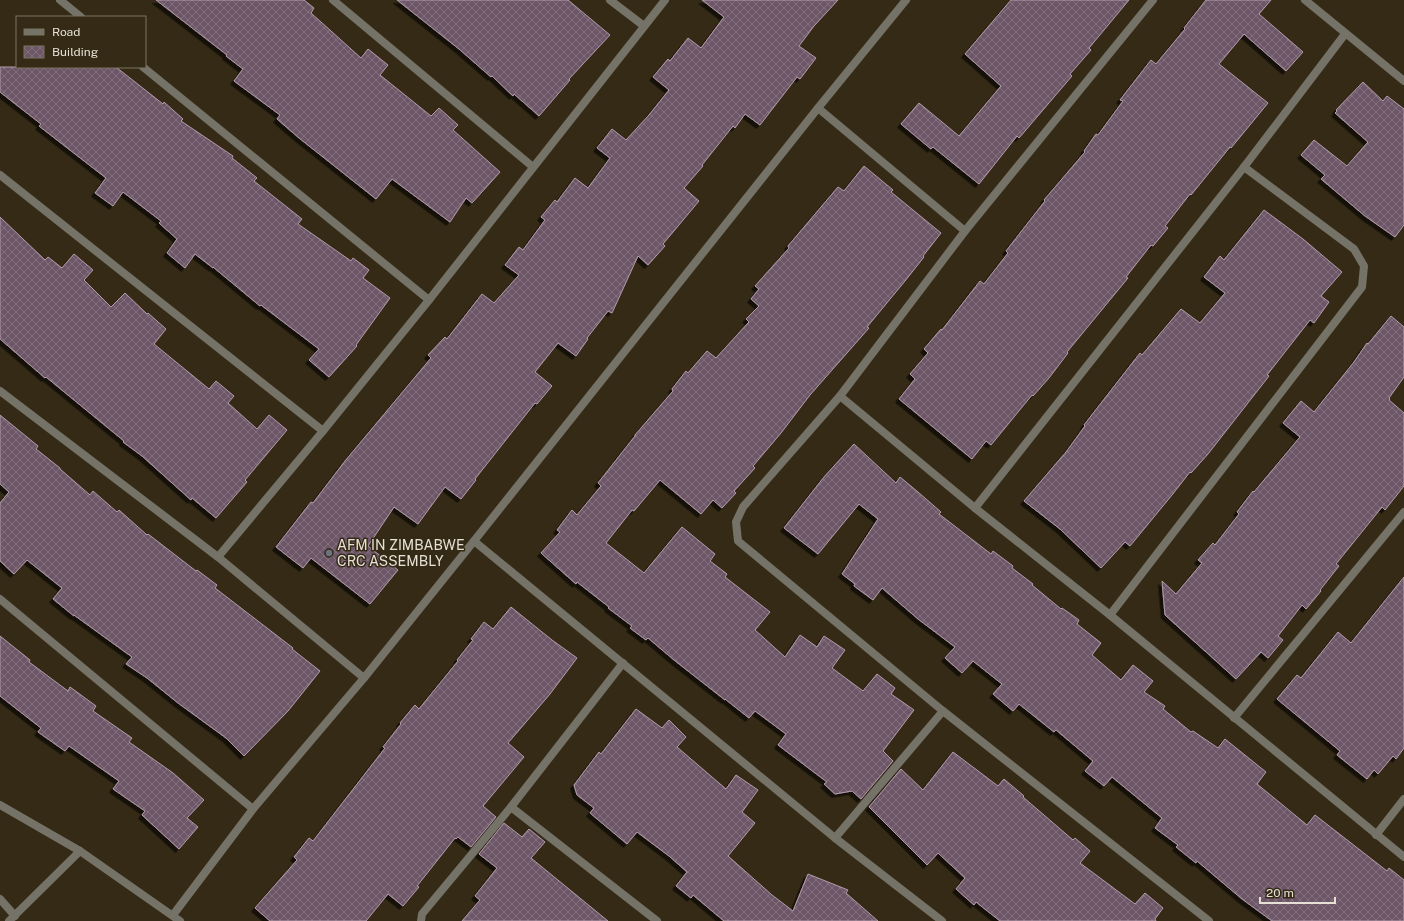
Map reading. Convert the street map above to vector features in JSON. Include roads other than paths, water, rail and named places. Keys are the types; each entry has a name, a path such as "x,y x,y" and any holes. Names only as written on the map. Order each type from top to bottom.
{"street":[{"path":"60,0 80,16"},
{"path":"333,0 533,167"},
{"path":"610,0 644,26"},
{"path":"218,557 429,300 664,0"},
{"path":"173,915 253,809 364,678 818,108 906,0"},
{"path":"1153,0 965,231 840,396 743,506 736,522 738,541 943,711 1209,921"},
{"path":"1304,0 1404,81"},
{"path":"975,508 1244,168 1345,34"},
{"path":"144,68 429,300"},
{"path":"818,108 965,231"},
{"path":"1110,615 1362,287 1364,266 1354,249 1244,168"},
{"path":"0,175 323,431"},
{"path":"0,391 218,557 364,678"},
{"path":"840,396 975,508 1110,615 1404,857"},
{"path":"1234,718 1404,512"},
{"path":"474,541 835,838 942,921"},
{"path":"0,599 253,809"},
{"path":"421,921 422,914 511,807 623,663"},
{"path":"835,838 943,711"},
{"path":"1376,835 1404,799"},
{"path":"0,805 80,851 180,921"},
{"path":"511,807 657,921"},
{"path":"0,899 12,919 80,851"}],"place":[{"name":"AFM IN ZIMBABWE CRC ASSEMBLY","path":"329,553"}]}
